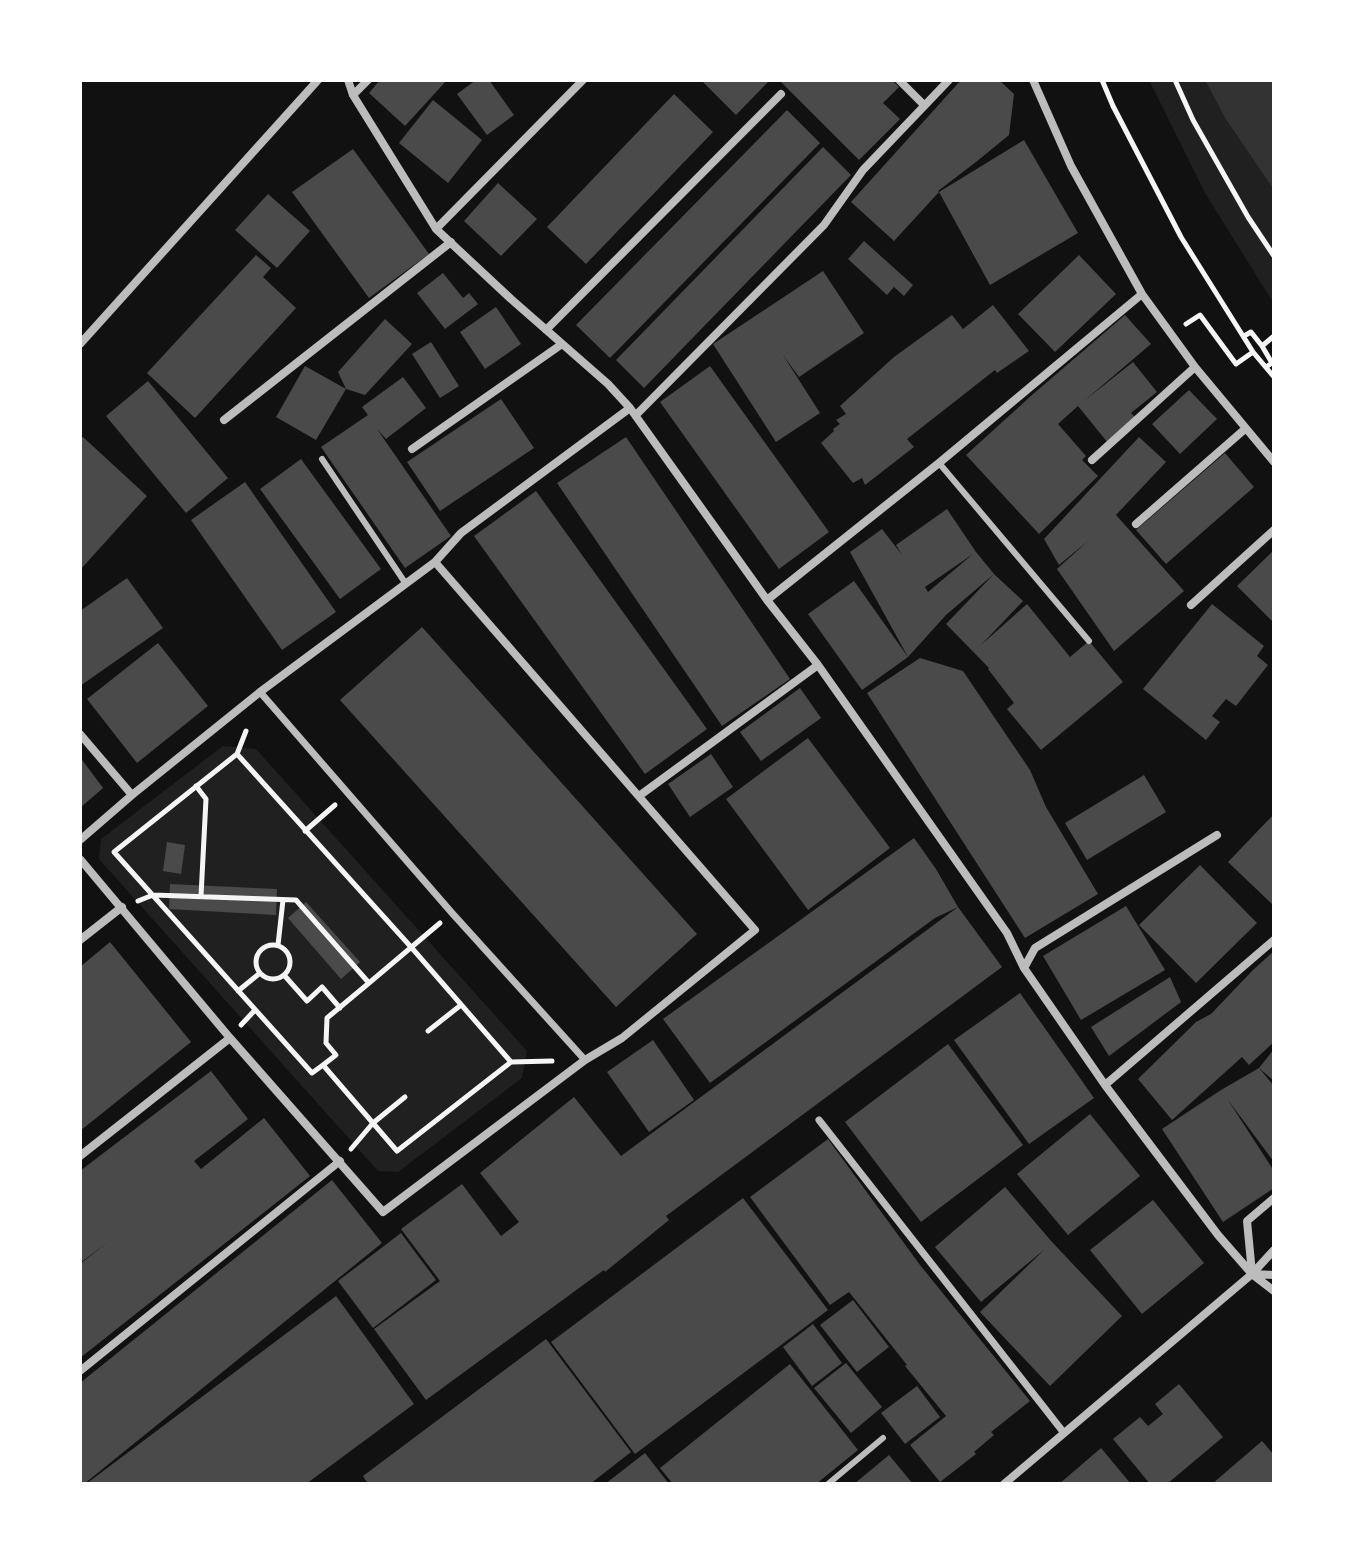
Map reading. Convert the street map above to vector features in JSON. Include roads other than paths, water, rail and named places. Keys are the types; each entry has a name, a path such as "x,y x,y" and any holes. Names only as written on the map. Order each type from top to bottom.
{"street":[{"path":"80,344 318,80"},
{"path":"348,80 353,95 436,229 608,384 633,412 767,600 818,665 1007,933 1024,968 1105,1085 1218,1235 1252,1274 1274,1291"},
{"path":"353,95 368,80"},
{"path":"436,229 583,80"},
{"path":"899,80 924,105"},
{"path":"80,840 260,692 435,562 461,533 633,412 824,225 863,170 949,80"},
{"path":"1033,80 1071,166 1142,294 1195,367 1274,462"},
{"path":"546,330 781,94"},
{"path":"224,420 451,242"},
{"path":"767,600 939,463 1142,294"},
{"path":"412,449 562,344"},
{"path":"1092,460 1195,367"},
{"path":"1136,524 1245,429"},
{"path":"1191,605 1274,530"},
{"path":"80,859 230,1038 383,1212 585,1060 622,1038 755,930 435,562"},
{"path":"639,796 818,665"},
{"path":"260,692 585,1060"},
{"path":"80,734 132,795"},
{"path":"1024,968 1035,948 1217,835"},
{"path":"80,940 122,907"},
{"path":"1105,1085 1274,940"},
{"path":"80,1156 230,1038"},
{"path":"819,1120 1064,1433"},
{"path":"80,1371 340,1161"},
{"path":"1252,1274 1247,1221 1274,1198"},
{"path":"1004,1484 1252,1274 1274,1250"},
{"path":"1252,1274 1274,1275"}],"lane":[{"path":"322,459 406,584"},
{"path":"939,463 1089,641"},
{"path":"828,1484 883,1438"}]}
